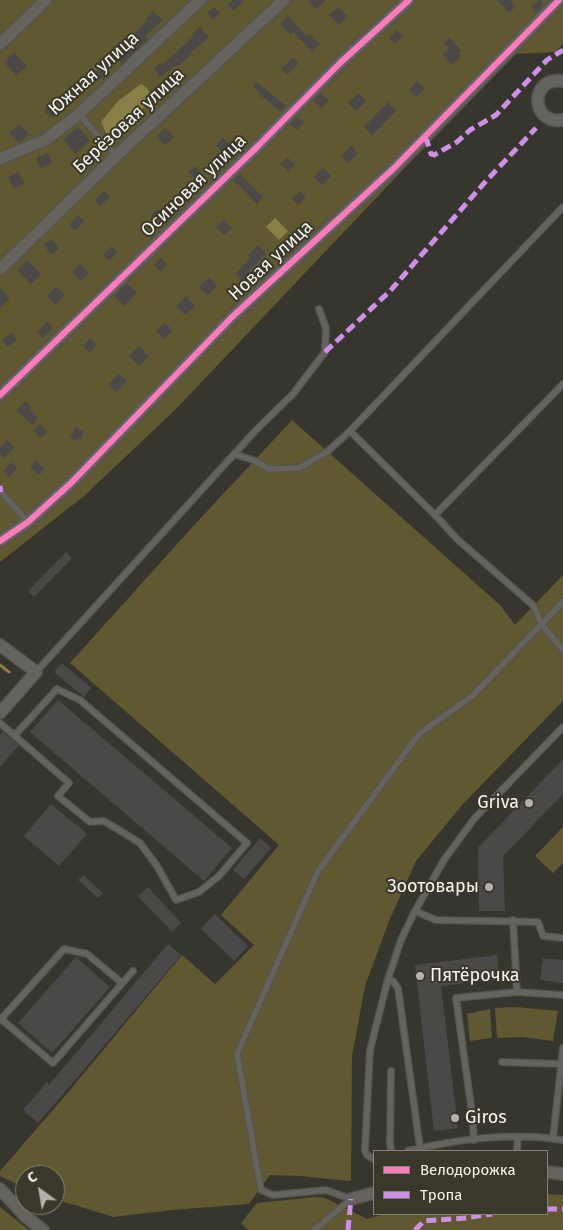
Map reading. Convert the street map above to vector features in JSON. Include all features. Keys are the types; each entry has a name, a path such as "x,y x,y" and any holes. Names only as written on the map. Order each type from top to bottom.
{"street":[{"path":"0,44 46,0"},
{"name":"Южная улица","path":"0,159 47,139 79,114 200,0"},
{"name":"Берёзовая улица","path":"0,269 116,156 284,0"},
{"name":"Осиновая улица","path":"0,395 258,146 340,63 409,0"},
{"name":"Новая улица","path":"0,541 28,522 71,483 232,317 393,169 559,0"},
{"path":"563,81 556,80 547,83 540,90 538,99 539,108 545,116 553,120 563,120"},
{"path":"0,645 36,672 0,713"},
{"path":"548,1172 563,1174"},
{"path":"0,1189 25,1216 43,1230"},
{"path":"351,1199 373,1193"}],"lane":[{"path":"79,114 116,156"},
{"path":"234,454 253,460 269,470 299,468 327,452 350,431 563,207"},
{"path":"36,672 234,454 293,394 325,352 326,328 319,308"},
{"path":"435,515 563,384"},
{"path":"350,431 457,539 534,606 541,624 563,650"},
{"path":"1,492 28,522"},
{"path":"351,1199 326,1190 274,1195 261,1190 237,1054 318,871 419,734 472,696 563,602"},
{"path":"0,723 69,783 58,796 90,822 104,821 140,843 157,866 176,900 199,892 219,876 246,843 80,700 57,689 15,736"},
{"path":"373,1159 367,1156 365,1150 370,1050 388,979 401,940 444,860 474,819 563,727"},
{"path":"415,911 436,920 513,920 538,922 543,936 563,938"},
{"path":"513,920 517,992"},
{"path":"122,983 86,954 64,949 0,1020 53,1063 133,971"},
{"path":"388,979 393,981 398,988 420,1148"},
{"path":"474,1140 456,998 517,992 563,995"},
{"path":"553,1139 563,1048"},
{"path":"502,1062 560,1064"},
{"path":"391,1071 391,1150"},
{"path":"412,1150 474,1140 518,1138 563,1140"},
{"path":"517,1150 518,1138"},
{"path":"314,1230 351,1199"}],"shaded area":[{"path":"0,0 563,0 563,44 556,52 516,54 398,175 175,410 84,496 0,562"},
{"path":"141,84 147,88 152,97 126,126 106,133 101,122 118,101"},
{"path":"275,218 288,231 279,240 266,227"},
{"path":"292,420 500,605 515,625 563,575 563,701 463,804 416,861 389,921 365,986 352,1056 351,1181 270,1175 249,1204 113,1217 65,1202 65,1165 15,1165 15,1183 0,1176 0,1171 182,955 215,984 254,945 221,915 279,845 70,663"},
{"path":"563,827 563,863 553,873 535,856"},
{"path":"516,1007 558,1011 553,1041 523,1037 497,1038 495,1008"},
{"path":"490,1009 492,1038 470,1041 467,1014"},
{"path":"548,1194 563,1195 563,1230 248,1230 241,1223 257,1203 316,1197 325,1198 367,1219 381,1215 548,1215"},
{"path":"0,1207 29,1230 0,1230"}],"building":[{"path":"232,0 244,0 234,11 227,5"},
{"path":"308,0 326,0 316,9"},
{"path":"497,0 510,0 516,6 509,13"},
{"path":"539,0 544,4 536,13 531,6"},
{"path":"215,7 220,13 213,20 207,13"},
{"path":"338,7 348,16 339,25 329,15"},
{"path":"153,11 163,20 145,36 148,39 122,64 113,55 147,21 145,19"},
{"path":"288,16 307,36 310,34 320,44 312,52 293,32 290,35 280,24"},
{"path":"200,27 209,38 190,53 192,54 178,66 160,77 154,68 161,63 163,64 194,36 192,34"},
{"path":"397,30 403,36 395,44 389,38"},
{"path":"449,37 461,50 458,53 461,56 452,65 442,54 448,48 443,43"},
{"path":"14,52 27,66 16,76 4,62"},
{"path":"293,57 299,63 287,75 281,69"},
{"path":"103,66 110,73 103,80 95,73"},
{"path":"417,81 425,89 416,97 409,90"},
{"path":"257,82 286,106 281,112 259,94 253,86"},
{"path":"321,93 329,101 321,108 314,100"},
{"path":"358,93 366,101 356,111 348,103"},
{"path":"53,101 60,108 52,118 44,111"},
{"path":"388,102 396,111 372,136 364,127"},
{"path":"297,117 304,122 297,130 290,124"},
{"path":"19,124 29,134 19,143 9,133"},
{"path":"78,127 90,141 75,154 63,140"},
{"path":"165,128 174,137 165,145 156,136"},
{"path":"223,138 229,144 222,152 216,145"},
{"path":"351,146 358,154 348,163 341,156"},
{"path":"48,153 52,163 40,168 36,158"},
{"path":"287,157 295,165 288,172 281,164"},
{"path":"195,166 205,178 198,184 188,172"},
{"path":"323,168 331,176 322,185 314,177"},
{"path":"18,172 24,183 14,189 8,177"},
{"path":"240,174 263,197 257,204 234,180"},
{"path":"104,191 110,197 100,206 95,200"},
{"path":"300,191 306,197 298,205 292,199"},
{"path":"158,209 163,214 155,222 150,216"},
{"path":"78,215 84,221 75,231 69,225"},
{"path":"224,220 232,228 224,235 216,227"},
{"path":"52,239 59,249 51,255 44,245"},
{"path":"258,245 266,254 249,271 252,274 243,283 235,274 250,258 248,255"},
{"path":"112,246 117,253 109,261 103,254"},
{"path":"161,258 167,265 161,271 154,265"},
{"path":"27,260 41,274 31,284 17,270"},
{"path":"80,264 89,273 81,281 72,272"},
{"path":"209,277 217,286 207,295 199,287"},
{"path":"127,283 137,293 124,306 114,296"},
{"path":"56,286 65,295 55,305 47,296"},
{"path":"0,287 10,299 0,308"},
{"path":"186,296 195,306 185,315 176,306"},
{"path":"47,322 53,328 43,338 37,332"},
{"path":"165,323 173,331 164,339 156,331"},
{"path":"12,333 17,340 7,347 2,340"},
{"path":"90,338 97,345 90,353 83,346"},
{"path":"139,346 149,357 139,366 129,356"},
{"path":"119,374 127,381 116,392 108,384"},
{"path":"25,401 31,406 29,409 38,418 32,425 16,410"},
{"path":"40,424 48,432 41,438 33,430"},
{"path":"75,427 84,431 81,439 78,438 76,441 70,438"},
{"path":"7,440 14,448 4,458 0,454 0,447"},
{"path":"36,460 45,469 39,475 30,467"},
{"path":"11,462 17,468 9,477 3,471"},
{"path":"66,552 72,558 34,597 28,591"},
{"path":"62,663 91,688 84,697 54,672"},
{"path":"58,700 232,848 204,881 30,732"},
{"path":"3,732 19,745 0,767 0,736"},
{"path":"563,759 563,794 503,856 505,911 479,911 478,848"},
{"path":"51,804 87,834 59,866 24,836"},
{"path":"260,838 271,848 244,879 233,870"},
{"path":"83,875 103,893 98,898 78,880"},
{"path":"148,887 181,923 172,932 138,896"},
{"path":"215,914 248,946 234,961 201,929"},
{"path":"168,944 181,955 38,1123 23,1110 47,1082 49,1085"},
{"path":"497,955 500,979 441,986 458,1128 434,1131 415,965"},
{"path":"76,957 110,987 52,1053 18,1023"},
{"path":"543,958 563,960 563,983 540,980"}],"waterway":[{"path":"0,665 9,672"}],"marked path":[{"path":"424,138 427,141 431,154 434,155 457,142 470,130 496,115 547,60 563,50"},
{"path":"325,352 390,291 486,181 536,128"},
{"path":"0,486 1,492"},
{"path":"348,1230 351,1199"},
{"path":"548,1209 563,1209"},
{"path":"415,1230 424,1221 485,1215"}],"cycle path":[{"path":"0,395 258,146 340,63 409,0"},
{"path":"0,541 28,522 71,483 232,317 393,169 559,0"}],"place":[{"name":"Griva","path":"529,803"},
{"name":"Зоотовары","path":"489,887"},
{"name":"Пятёрочка","path":"420,976"},
{"name":"Giros","path":"455,1118"}]}
